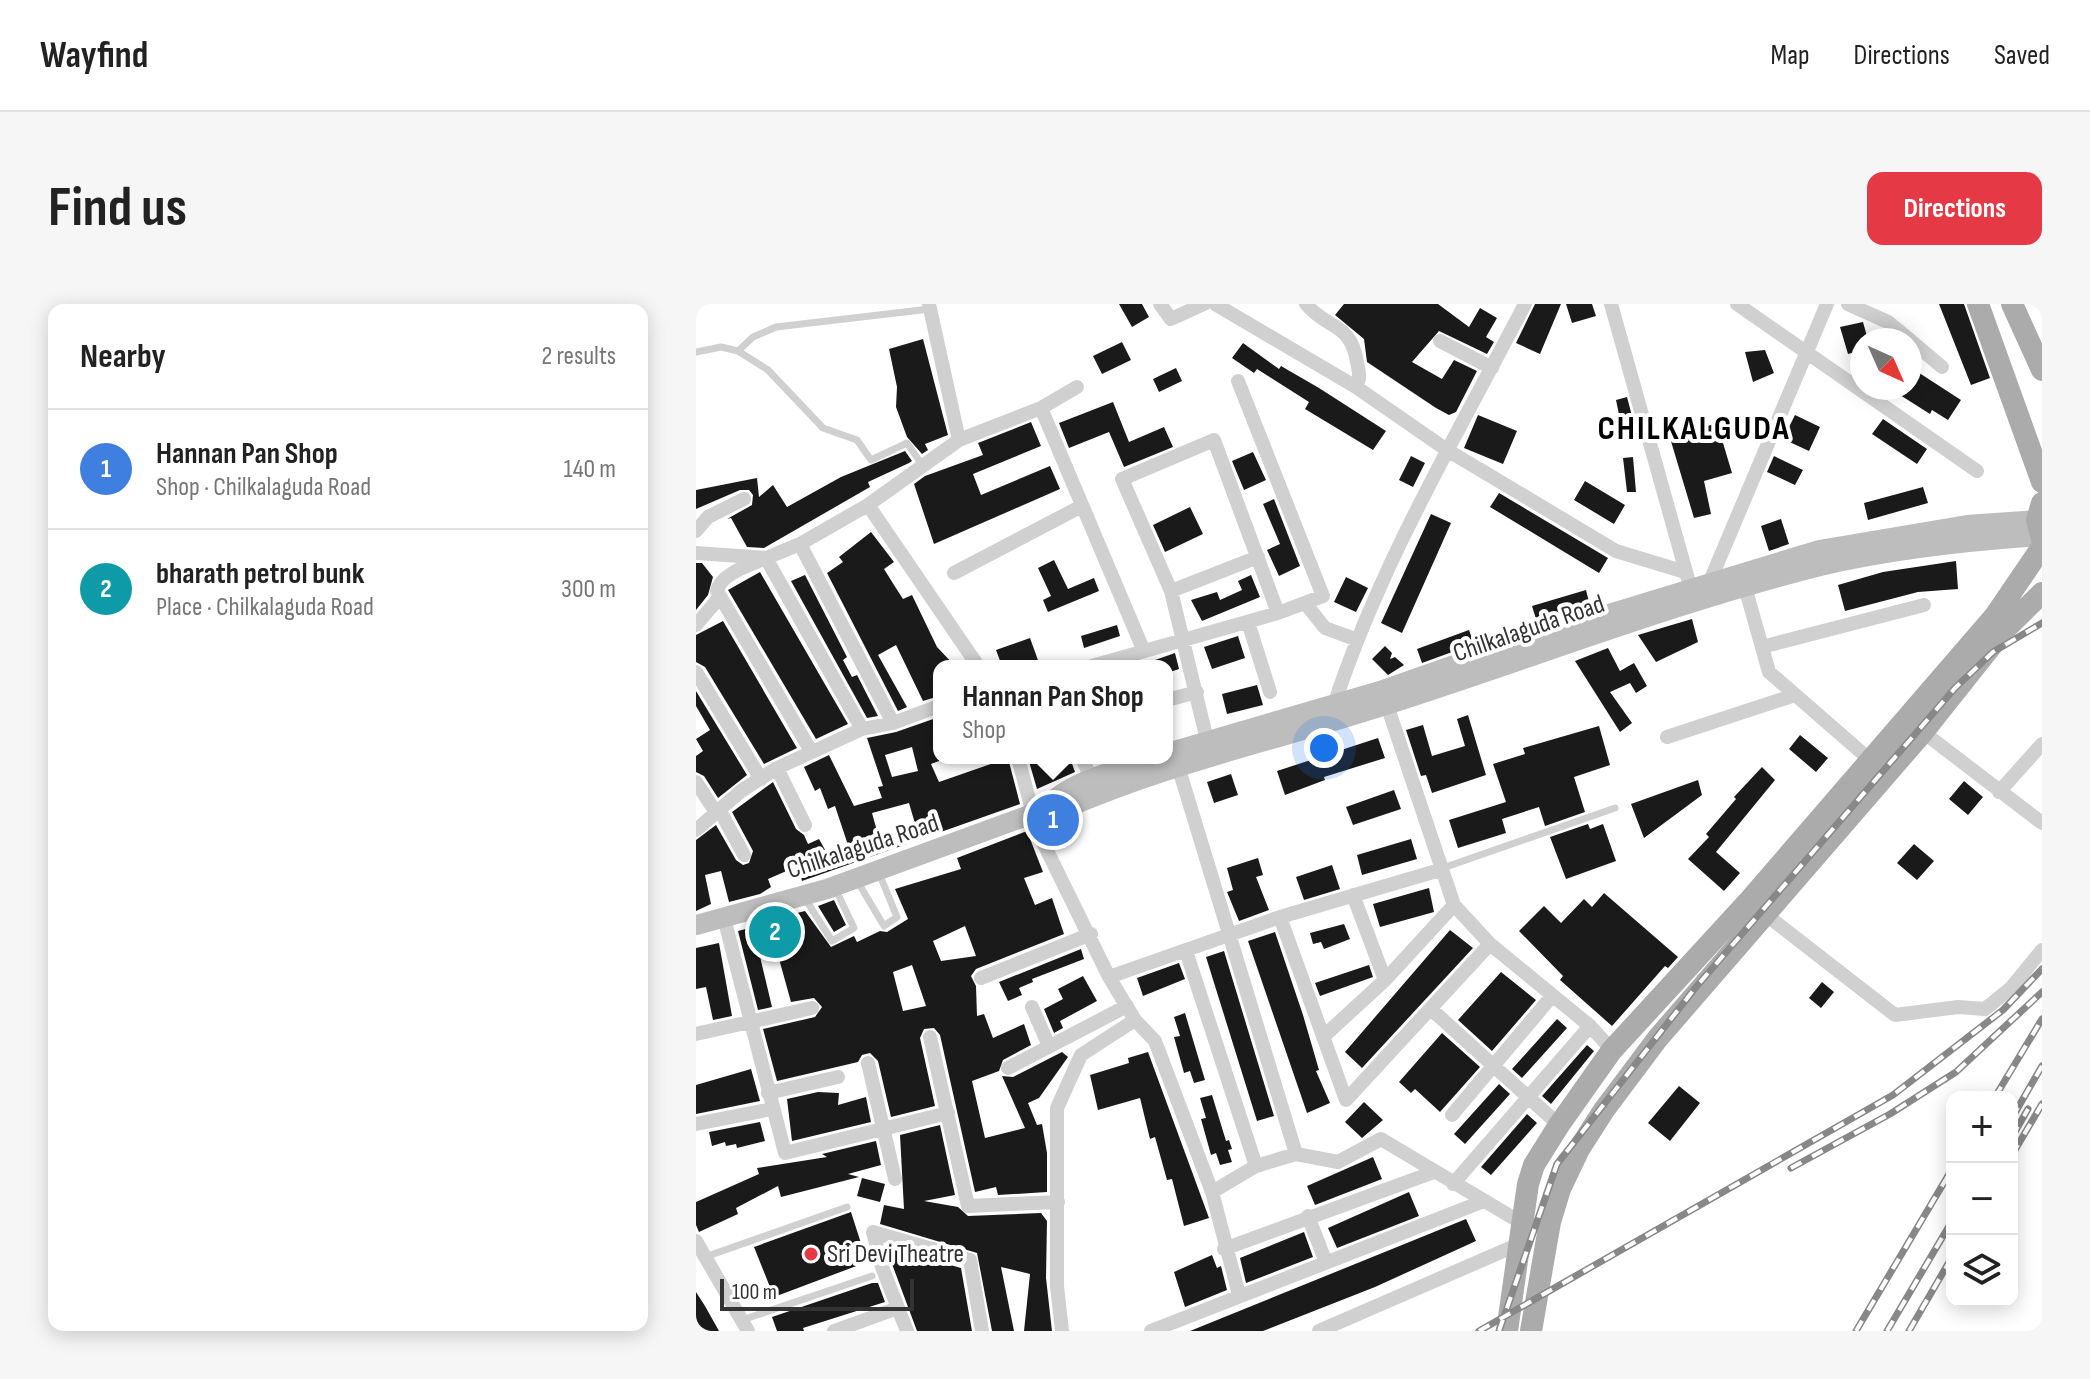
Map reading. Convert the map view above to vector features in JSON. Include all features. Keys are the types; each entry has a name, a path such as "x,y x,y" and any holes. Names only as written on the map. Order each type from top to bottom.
{"main road":[{"path":"1978,304 2042,482"},
{"path":"2012,304 2042,368"},
{"path":"1999,360 2028,337"},
{"name":"Chilkalaguda Road","path":"1173,758 1207,740 1334,705 1695,580 1819,550 1967,525 2041,529"},
{"name":"Chilkalaguda Road","path":"1173,759 1387,705 1548,648 1823,566 2041,529"},
{"path":"1507,1331 1520,1222 1534,1165 1559,1125 1612,1050 1749,901 1995,616 2041,529"},
{"path":"1531,1331 1549,1229 1560,1189 1579,1149 1604,1110 1658,1038 1923,732 2004,630 2042,593"},
{"name":"Chilkalaguda Road","path":"1039,812 1053,799 1092,780 1136,764"},
{"name":"Chilkalaguda Road","path":"696,925 856,879 1039,812 1062,810 1161,764"}],"street":[{"path":"1160,304 1171,319 1204,304"},
{"path":"1215,304 1356,387 1447,450 1616,551 1695,580"},
{"path":"1306,304 1336,324 1354,343 1360,380 1356,387"},
{"path":"1611,304 1695,580"},
{"path":"1737,304 1977,471"},
{"path":"1695,580 1827,304"},
{"path":"1848,304 1895,328"},
{"path":"930,306 959,440"},
{"path":"1334,705 1355,639 1521,306"},
{"path":"1440,341 1492,368"},
{"path":"1922,350 1942,367"},
{"path":"1110,660 1278,613 1323,596 1238,381"},
{"path":"811,751 719,598 719,583 800,544 868,505 959,440 1041,408 1077,387"},
{"path":"1041,408 1080,507 1143,649"},
{"path":"1207,740 1171,591 1122,479 1214,440 1278,613"},
{"path":"696,531 708,517 744,499"},
{"path":"868,505 974,660"},
{"path":"954,573 1080,507"},
{"path":"800,544 893,723"},
{"path":"696,551 766,558"},
{"path":"1171,591 1258,557"},
{"path":"766,558 862,729"},
{"path":"1745,587 1769,672 1869,759"},
{"path":"696,625 719,598"},
{"path":"1305,603 1325,628 1355,639"},
{"path":"1762,647 1924,605"},
{"path":"1248,622 1270,692"},
{"path":"696,672 761,779"},
{"path":"1173,698 1197,692"},
{"path":"1667,737 1795,695"},
{"path":"1387,705 1454,905 1490,944 1590,1026 1612,1050"},
{"path":"696,830 777,768 862,729 893,723 933,708"},
{"path":"1923,732 2042,823"},
{"path":"1999,792 2042,744"},
{"path":"1173,762 1230,935 1296,1154"},
{"path":"1020,764 1039,812 1038,832 1091,934 1109,977 1135,1020 1155,1041 1212,1192 1224,1249 1239,1295"},
{"path":"1085,764 1092,780"},
{"path":"777,768 805,825"},
{"path":"696,782 744,855"},
{"path":"1109,977 1280,917 1440,870"},
{"path":"1353,895 1385,980"},
{"path":"1323,1037 1385,980 1454,905"},
{"path":"1765,914 1895,1015 1958,1007 1985,1009 2011,988 2042,950"},
{"path":"1280,917 1346,1100 1490,944"},
{"path":"724,918 785,1153 948,1113"},
{"path":"981,978 1091,934"},
{"path":"1186,951 1256,1166"},
{"path":"1452,1115 1552,996"},
{"path":"1008,1068 1127,1006"},
{"path":"1032,1007 1049,1046"},
{"path":"696,1034 812,1008"},
{"path":"1432,1010 1559,1125"},
{"path":"1062,1331 1057,1286 1057,1108 1081,1055 1135,1020"},
{"path":"1453,1184 1590,1026"},
{"path":"930,1037 968,1206 1058,1202"},
{"path":"868,1063 895,1179"},
{"path":"768,1093 838,1077"},
{"path":"696,1124 772,1109"},
{"path":"1212,1192 1256,1166 1296,1154 1338,1162 1381,1139 1520,1222 1549,1229"},
{"path":"1224,1249 1434,1172"},
{"path":"1151,1331 1325,1260 1484,1201"},
{"path":"1308,1216 1325,1260"},
{"path":"907,1331 873,1232 970,1260 982,1331"},
{"path":"696,1243 745,1326"},
{"path":"1319,1331 1517,1245"},
{"path":"834,1331 898,1308"}],"lane":[{"path":"738,351 753,337 776,327 930,306"},
{"path":"696,352 721,347 738,351 768,370 823,428 857,440 871,460 907,443 923,466"},
{"path":"1440,870 1615,808"},
{"path":"856,879 884,926 897,917 878,871"},
{"path":"803,895 832,941 854,928 834,886"},
{"path":"705,1257 847,1207"},
{"path":"745,1326 872,1276"}],"building":[{"path":"1119,304 1142,304 1149,317 1132,327"},
{"path":"1344,304 1438,304 1469,327 1480,308 1497,318 1486,337 1494,342 1487,354 1439,331 1412,362 1442,379 1454,360 1477,371 1456,412 1449,415 1436,408 1367,362 1364,339 1335,315"},
{"path":"1535,304 1561,304 1540,354 1516,343"},
{"path":"1566,304 1592,304 1596,316 1572,323"},
{"path":"1939,304 1964,304 1990,378 1971,385"},
{"path":"1863,322 1865,328 1850,328 1850,353 1848,354 1840,327"},
{"path":"923,339 948,435 925,444 928,450 922,454 907,437 896,407 897,387 889,349"},
{"path":"1122,342 1131,360 1102,374 1093,356"},
{"path":"1243,343 1279,369 1281,366 1319,388 1386,431 1373,450 1305,409 1309,402 1257,369 1254,373 1232,358"},
{"path":"1765,350 1774,373 1753,382 1745,352"},
{"path":"1176,368 1182,381 1159,392 1153,379"},
{"path":"1922,375 1961,400 1948,420 1932,410 1930,414 1908,400 1922,400"},
{"path":"1627,397 1637,435 1624,439 1616,400"},
{"path":"1113,402 1129,442 1164,427 1173,447 1124,467 1109,432 1069,448 1059,423"},
{"path":"1478,415 1517,431 1503,464 1464,448"},
{"path":"1795,415 1820,427 1809,451 1783,439"},
{"path":"1883,419 1927,449 1917,464 1872,434"},
{"path":"1031,422 1041,446 973,474 981,495 1050,466 1060,489 934,544 914,484 925,476 983,455 978,443"},
{"path":"1717,423 1732,473 1704,481 1711,514 1694,518 1670,438"},
{"path":"905,451 912,461 868,482 870,487 764,548 747,547 731,518 727,519 752,505 753,495 749,490 740,490 696,509 696,490 757,478 759,497 773,485 787,507 841,477"},
{"path":"1253,452 1266,480 1244,490 1232,461"},
{"path":"1411,456 1425,463 1413,487 1399,480"},
{"path":"1774,456 1803,470 1795,485 1767,472"},
{"path":"1633,457 1636,492 1627,492 1623,458"},
{"path":"1585,481 1625,505 1614,524 1574,500"},
{"path":"1923,487 1928,503 1868,520 1864,503"},
{"path":"1499,493 1608,558 1599,573 1490,507"},
{"path":"1274,499 1300,566 1279,576 1267,550 1280,544 1263,504"},
{"path":"1190,507 1203,534 1165,552 1153,525"},
{"path":"1431,514 1451,523 1402,633 1381,623"},
{"path":"1781,519 1789,544 1769,551 1761,526"},
{"path":"871,532 894,562 884,569 903,599 912,595 937,647 949,660 933,660 933,698 923,701 896,645 878,655 907,707 898,711 827,573 843,562 839,557"},
{"path":"1054,560 1068,589 1094,578 1099,591 1048,612 1043,600 1051,596 1038,568"},
{"path":"1956,561 1958,589 1918,592 1845,611 1838,585 1883,572"},
{"path":"696,563 702,563 713,577 708,595 696,610"},
{"path":"760,572 848,724 816,739 728,590"},
{"path":"805,575 847,657 843,660 852,677 857,675 878,716 867,718 791,581"},
{"path":"1251,575 1260,597 1202,621 1191,600 1217,592 1220,600 1242,590 1238,581"},
{"path":"1346,577 1368,588 1356,612 1334,602"},
{"path":"1586,590 1590,606 1537,622 1532,606"},
{"path":"1692,619 1698,642 1656,662 1638,635"},
{"path":"723,621 797,748 764,764 705,667 696,662 696,635"},
{"path":"1117,625 1120,636 1084,648 1081,636"},
{"path":"1469,630 1474,644 1422,663 1417,649"},
{"path":"1238,636 1245,658 1212,669 1204,647"},
{"path":"1030,638 1038,660 1000,660 996,650"},
{"path":"1385,646 1392,653 1390,659 1395,657 1404,665 1388,675 1372,659"},
{"path":"1608,648 1620,671 1634,663 1647,686 1636,693 1630,683 1610,692 1632,723 1620,732 1575,661"},
{"path":"1175,653 1179,669 1173,671 1173,660 1155,660"},
{"path":"1257,685 1263,705 1227,714 1222,694"},
{"path":"696,691 747,775 718,798 704,776 696,772 696,756 703,751 696,739 710,730 696,706"},
{"path":"1468,715 1486,775 1432,793 1426,775 1421,776 1406,730 1423,725 1432,756 1465,746 1457,719"},
{"path":"933,719 931,764 939,782 991,764 1010,764 1020,804 802,881 798,866 768,879 771,887 760,894 729,902 721,871 705,875 711,904 696,911 696,840 716,825 736,860 743,865 749,863 753,851 732,812 773,782 796,829 804,835 808,844 819,839 829,857 850,851 835,806 828,809 820,788 815,791 804,767 829,755 854,806 882,798 878,787 883,786 867,738","holes":["912,747 918,771 892,777 885,755","909,803 916,827 883,840 879,838 872,813"]},
{"path":"1599,726 1610,765 1574,777 1585,812 1545,826 1539,807 1502,819 1506,833 1458,848 1449,820 1506,802 1493,764 1525,754 1523,748"},
{"path":"1800,735 1828,758 1816,772 1789,749"},
{"path":"1378,738 1385,758 1324,777 1325,780 1285,795 1277,771"},
{"path":"1030,764 1072,764 1075,772 1037,789"},
{"path":"1762,767 1775,780 1716,852 1740,873 1724,891 1688,859 1709,837 1706,834 1736,799 1734,797"},
{"path":"1231,774 1238,795 1214,803 1207,782"},
{"path":"1698,780 1702,795 1644,838 1631,804"},
{"path":"1964,781 1983,797 1968,815 1949,799"},
{"path":"1394,790 1401,809 1353,825 1346,807"},
{"path":"1588,824 1590,829 1603,824 1616,861 1566,879 1550,837"},
{"path":"1027,831 1043,872 1024,878 1035,905 1052,898 1064,934 976,969 971,976 976,986 977,1016 984,1014 993,1038 1024,1024 1031,1045 1003,1060 999,1071 972,1081 985,1138 1025,1128 1002,1076 1013,1077 1062,1052 1068,1057 1039,1098 1028,1103 1037,1125 1042,1124 1047,1153 1047,1192 998,1195 996,1187 975,1192 940,1035 934,1028 924,1029 920,1038 935,1106 891,1117 878,1061 870,1053 862,1055 858,1062 777,1081 763,1029 815,1017 822,1007 814,998 791,1002 771,930 760,933 758,923 805,911 831,947 854,936 857,942 880,931 887,932 908,919 895,889 961,869 957,858","holes":["965,926 976,956 941,961 933,941","912,965 926,1006 903,1011 893,972"]},
{"path":"1411,839 1417,859 1362,875 1357,855"},
{"path":"1914,844 1934,861 1917,880 1897,863"},
{"path":"1258,858 1263,875 1256,877 1269,910 1239,921 1227,892 1233,890 1227,868"},
{"path":"1332,865 1340,889 1304,900 1296,877"},
{"path":"1429,888 1434,912 1380,927 1373,904"},
{"path":"1604,893 1678,957 1668,968 1665,966 1612,1026 1560,980 1563,976 1519,931 1544,906 1561,923 1584,899 1592,907"},
{"path":"834,900 846,925 834,932 818,906"},
{"path":"1344,924 1350,939 1324,949 1321,942 1313,944 1310,933"},
{"path":"753,927 772,1007 758,1010 738,931"},
{"path":"1450,930 1473,948 1362,1068 1345,1052"},
{"path":"1275,932 1303,1015 1319,1070 1316,1071 1330,1103 1307,1113 1248,941"},
{"path":"719,943 732,1016 713,1020 706,987 696,989 696,948"},
{"path":"1081,949 1084,959 1032,979 1033,982 1019,988 1022,995 1008,1001 999,982"},
{"path":"1224,951 1274,1116 1257,1121 1206,957"},
{"path":"1179,963 1185,979 1143,996 1137,978"},
{"path":"1369,965 1373,977 1320,996 1315,983"},
{"path":"1501,972 1536,1000 1492,1051 1458,1020"},
{"path":"1083,976 1097,1001 1060,1021 1063,1028 1054,1033 1044,1009 1063,999 1058,989"},
{"path":"1822,982 1834,992 1821,1008 1809,998"},
{"path":"1185,1013 1205,1080 1194,1083 1190,1071 1184,1073 1174,1037 1180,1036 1174,1017"},
{"path":"1557,1019 1567,1028 1522,1078 1512,1069"},
{"path":"1442,1033 1480,1067 1440,1112 1415,1089 1411,1093 1399,1082"},
{"path":"1587,1045 1594,1051 1551,1104 1542,1096"},
{"path":"1148,1052 1209,1218 1184,1226 1172,1179 1167,1180 1155,1137 1150,1139 1140,1098 1098,1110 1090,1075 1129,1063 1128,1058"},
{"path":"751,1069 760,1101 696,1114 696,1085"},
{"path":"1499,1084 1510,1094 1465,1144 1454,1134"},
{"path":"1679,1086 1700,1103 1670,1141 1648,1123"},
{"path":"818,1092 839,1093 838,1105 866,1097 871,1122 792,1141 787,1099"},
{"path":"1212,1095 1226,1141 1229,1140 1232,1149 1228,1150 1232,1162 1220,1165 1216,1153 1211,1155 1201,1119 1206,1118 1200,1098"},
{"path":"1364,1102 1383,1120 1362,1138 1345,1122"},
{"path":"1527,1114 1537,1123 1491,1175 1481,1167"},
{"path":"760,1122 765,1141 737,1148 736,1144 726,1146 725,1142 712,1146 709,1132"},
{"path":"940,1125 955,1195 924,1201 958,1207 968,1216 1041,1213 1047,1221 1046,1278 1052,1331 1024,1331 1030,1274 1001,1267 1014,1331 992,1331 977,1253 880,1224 884,1205 904,1209 900,1135"},
{"path":"876,1141 881,1165 848,1174 859,1177 781,1197 778,1186 736,1208 738,1214 699,1232 696,1202 759,1174 757,1168 827,1157 822,1154"},
{"path":"1373,1157 1382,1179 1315,1205 1307,1186"},
{"path":"862,1178 885,1184 880,1202 857,1196"},
{"path":"1409,1192 1419,1216 1337,1248 1328,1228"},
{"name":"Sri Devi Theatre","path":"851,1212 867,1262 774,1297 754,1247"},
{"path":"1466,1219 1476,1241 1375,1287 1263,1331 1190,1331"},
{"path":"1304,1232 1313,1257 1246,1283 1240,1258"},
{"path":"888,1249 961,1268 972,1331 917,1331 892,1264"},
{"path":"1212,1255 1217,1268 1221,1266 1227,1290 1185,1307 1174,1272"},
{"path":"878,1283 885,1302 803,1328 804,1331 777,1331 772,1317"},
{"path":"696,1292 705,1306 719,1331 696,1331"}],"railway":[{"path":"1499,1331 1557,1164 1696,987 1955,688 1993,652 2042,623"},
{"path":"1479,1331 1893,1095 2003,1010 2042,969"},
{"path":"1791,1168 1890,1114 1956,1072 2042,992"},
{"path":"1999,1091 2042,1019"},
{"path":"2018,1108 2042,1066"},
{"path":"2018,1145 2042,1104"},
{"path":"2018,1126 2028,1109"},
{"path":"1856,1331 1946,1179"},
{"path":"1887,1331 1946,1231"},
{"path":"1909,1331 1946,1267"}],"place":[{"name":"Hannan Pan Shop","path":"1053,820"},
{"name":"bharath petrol bunk","path":"775,932"},
{"name":"Sri Devi Theatre","path":"811,1254"}],"district":[{"name":"CHILKALGUDA","path":"1694,428"}]}
